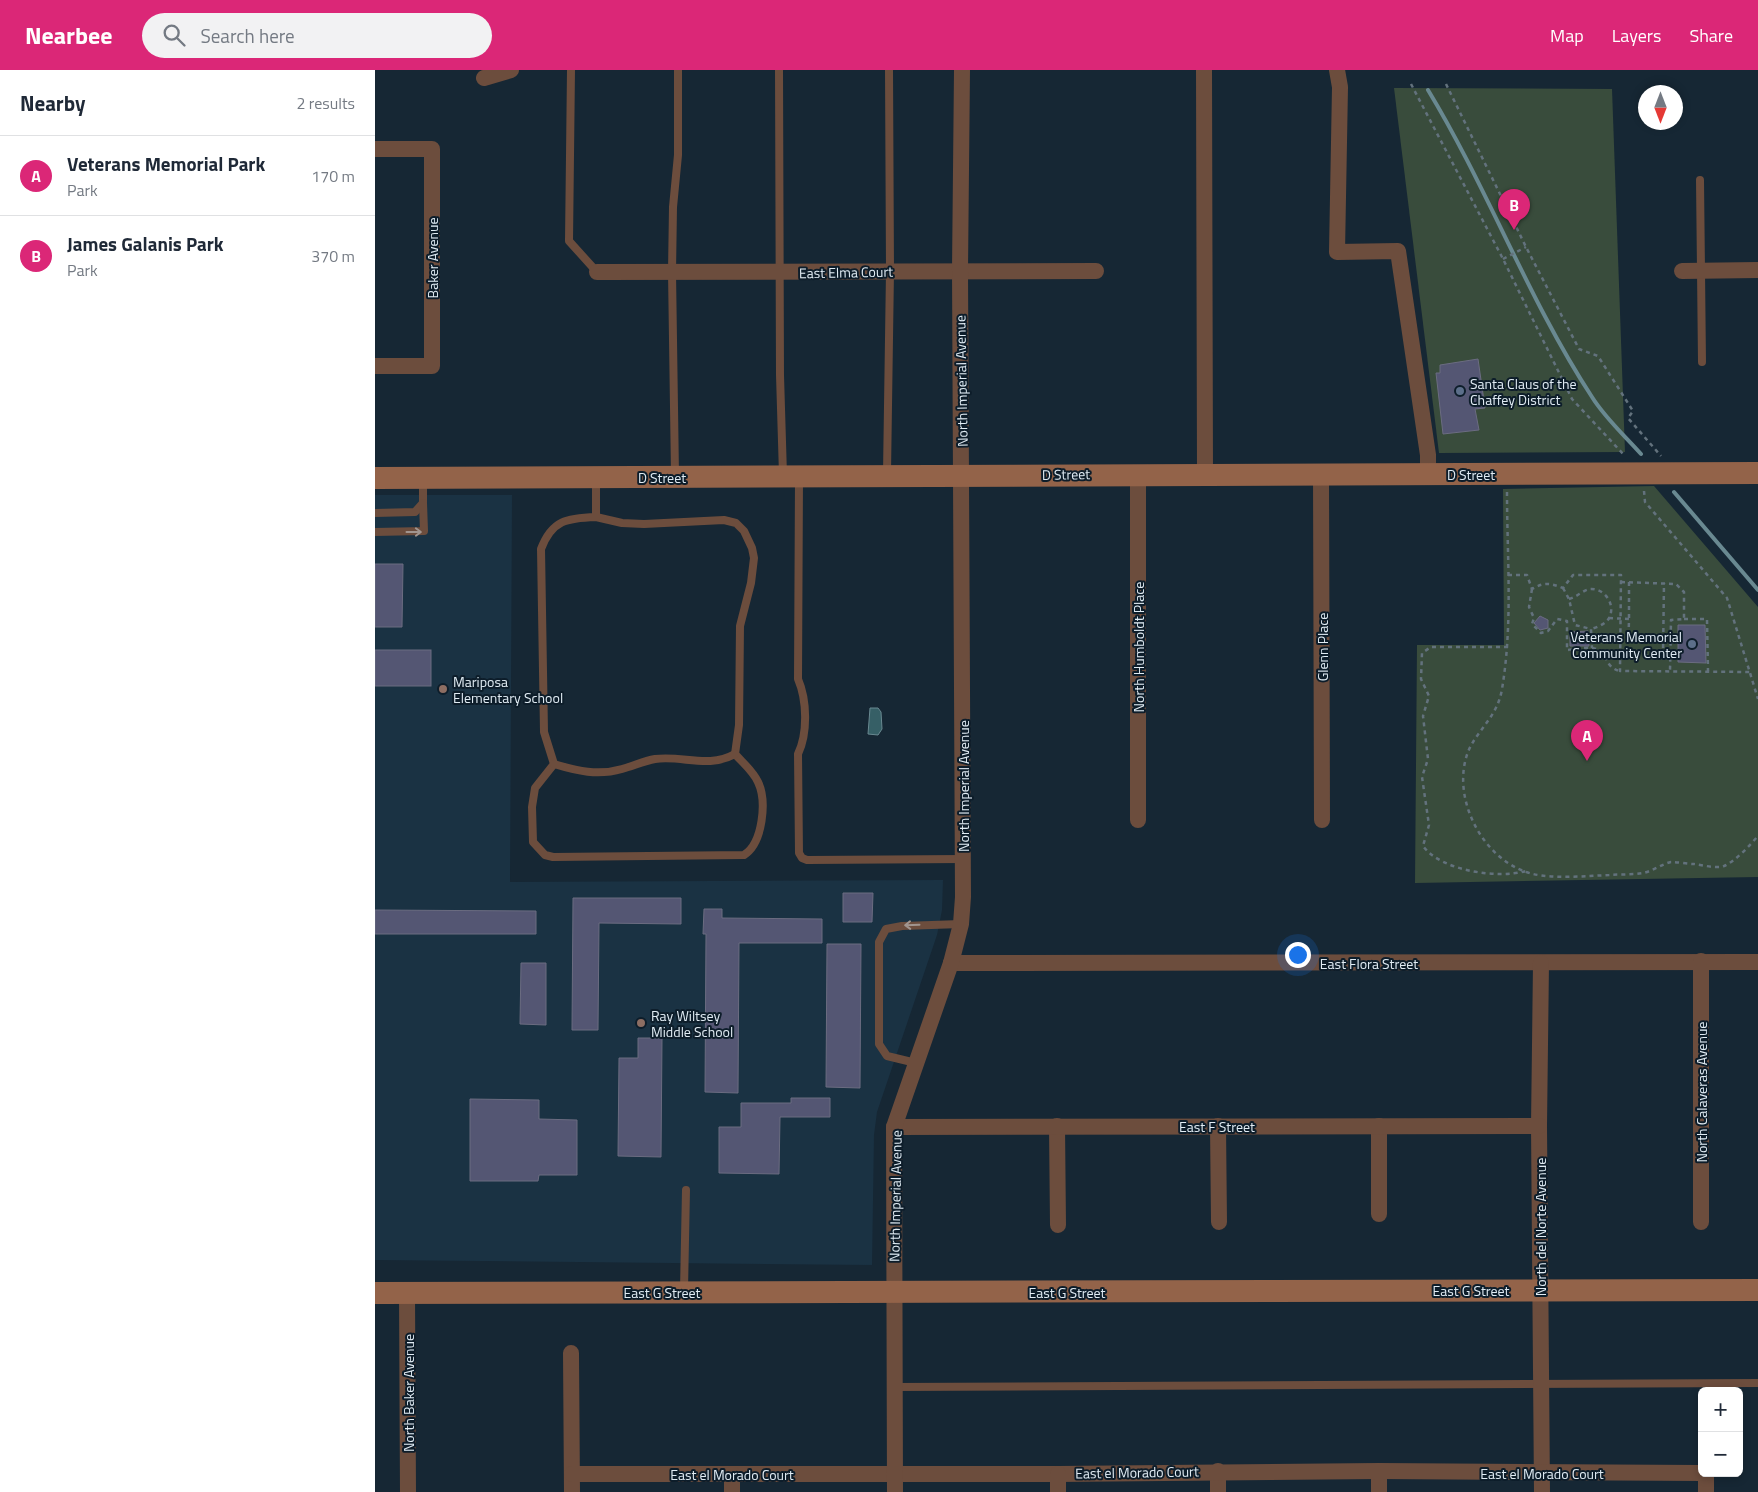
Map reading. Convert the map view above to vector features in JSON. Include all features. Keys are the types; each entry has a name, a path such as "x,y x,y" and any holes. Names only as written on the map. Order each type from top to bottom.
{"street":[{"path":"484,74 511,70"},
{"name":"North Imperial Avenue","path":"895,1492 894,1127 951,963 961,924 963,859 960,270 962,70"},
{"path":"1204,70 1205,474"},
{"path":"1337,70 1340,87 1337,252 1398,251 1427,455 1428,474"},
{"name":"Baker Avenue","path":"375,149 432,149 432,366 375,366"},
{"path":"1682,271 1758,270"},
{"name":"East Elma Court","path":"597,272 1096,271"},
{"name":"D Street","path":"375,478 1758,473"},
{"name":"North Humboldt Place","path":"1137,820 1138,474"},
{"name":"Glenn Place","path":"1321,474 1322,820"},
{"name":"North Calaveras Avenue","path":"1701,962 1701,1222"},
{"name":"East Flora Street","path":"951,963 1758,962"},
{"name":"North del Norte Avenue","path":"1541,963 1539,1126 1542,1492"},
{"path":"1057,1126 1058,1225"},
{"path":"1218,1126 1219,1222"},
{"path":"1379,1126 1379,1214"},
{"name":"East F Street","path":"894,1127 1539,1126"},
{"name":"East G Street","path":"375,1293 1758,1290"},
{"name":"North Baker Avenue","path":"407,1293 408,1492"},
{"path":"571,1352 572,1492"},
{"path":"1218,1471 1218,1492"},
{"name":"East el Morado Court","path":"572,1474 1058,1474 1218,1471 1698,1473"},
{"path":"1379,1471 1379,1492"},
{"path":"732,1474 732,1492"},
{"path":"1058,1474 1058,1492"},
{"path":"1706,1477 1706,1492"}],"lane":[{"path":"571,70 569,241 597,272"},
{"path":"675,477 672,272 673,207 677,155 678,70"},
{"path":"779,70 779,273 791,477 798,679 803,691 804,741 798,754 799,852 802,858 807,860 963,859"},
{"path":"887,476 890,271 889,70"},
{"path":"1700,180 1702,362"},
{"path":"375,532 424,532 423,478"},
{"path":"596,478 596,517"},
{"path":"375,513 415,512 423,503"},
{"path":"596,517 622,523 644,524 724,520 736,523 749,539 754,558 751,583 740,626 739,725 735,754 751,772 761,788 762,823 757,843 752,850 737,857 562,858 545,855 533,842 532,798 540,781 554,764 544,732 541,549 545,538 560,522 572,518 596,517"},
{"path":"554,764 574,770 597,773 621,770 654,759 700,763 724,759 735,754"},
{"path":"916,1063 887,1056 879,1044 879,942 886,929 902,926 961,924"},
{"path":"684,1292 686,1190"},
{"path":"895,1387 1758,1383"}],"path":[{"path":"1411,84 1503,259 1572,399 1628,459"},
{"path":"1446,84 1526,247 1579,348 1598,356 1633,411 1628,418 1664,459"},
{"path":"1503,259 1526,247"},
{"path":"1507,491 1508,647 1499,703 1466,758 1463,780 1468,810 1479,835 1497,855 1526,871 1534,874 1588,876 1643,873 1671,862 1723,866 1737,857 1758,836"},
{"path":"1645,491 1645,502 1727,598 1758,699"},
{"path":"1507,575 1527,575 1532,589 1529,607 1534,618 1532,624 1534,629 1541,633 1547,631 1557,619 1574,620"},
{"path":"1563,588 1573,575 1621,575 1620,671"},
{"path":"1621,582 1676,584 1684,592 1684,619"},
{"path":"1628,656 1629,582"},
{"path":"1532,589 1541,583 1551,583 1563,588 1569,599 1575,625 1591,629 1609,618 1629,619"},
{"path":"1663,656 1664,583"},
{"path":"1569,599 1590,589 1600,590 1607,595 1611,603 1609,618"},
{"path":"1671,671 1671,620 1707,619 1708,671"},
{"path":"1567,621 1567,650 1592,648 1601,652 1611,668 1620,671 1750,672"},
{"path":"1591,629 1592,648"},
{"path":"1508,647 1431,647 1422,653 1421,679 1429,696 1423,716 1428,759 1422,777 1429,825 1423,846 1430,856 1465,869 1511,876 1526,871"},
{"path":"1620,655 1671,656"}],"shaded area":[{"path":"1394,88 1612,89 1625,452 1439,453"},
{"path":"1654,486 1758,607 1758,877 1415,883 1417,645 1504,645 1503,489"},
{"name":"Ray Wiltsey Middle School","path":"375,495 512,495 510,882 943,880 942,910 937,935 877,1112 874,1135 872,1265 375,1260"},
{"path":"870,708 878,708 881,712 882,729 878,735 868,734"}],"building":[{"name":"Santa Claus of the Chaffey District","path":"1478,359 1485,408 1475,409 1479,430 1443,434 1436,373 1440,373 1440,365"},
{"path":"375,564 403,564 402,627 375,627"},
{"path":"1540,616 1548,620 1548,628 1540,630 1534,623"},
{"name":"Veterans Memorial Community Center","path":"1678,625 1705,625 1706,663 1678,662"},
{"path":"1588,631 1589,646 1570,646 1570,632"},
{"path":"375,650 431,650 431,686 375,686"},
{"path":"843,893 873,893 872,922 843,922"},
{"path":"573,898 681,898 681,924 599,923 598,1030 572,1030"},
{"path":"704,909 722,909 722,918 822,919 822,943 739,943 738,1093 705,1092 706,934 703,934"},
{"path":"375,910 536,911 536,934 375,934"},
{"path":"827,944 861,944 860,1088 826,1087"},
{"path":"521,963 546,963 546,1025 520,1024"},
{"path":"638,1038 662,1038 661,1157 618,1156 619,1058 638,1058"},
{"path":"791,1098 830,1098 830,1117 780,1117 779,1174 719,1173 719,1127 741,1127 741,1103 791,1103"},
{"path":"470,1099 539,1100 539,1119 577,1120 577,1175 539,1175 538,1181 470,1181"}],"waterway":[{"path":"1428,90 1470,166 1528,284 1569,360 1603,412 1641,454"},
{"path":"1674,492 1758,590"}],"place":[{"name":"James Galanis Park","path":"1514,230"},
{"name":"Santa Claus of the Chaffey District","path":"1460,391"},
{"name":"Veterans Memorial Community Center","path":"1692,644"},
{"name":"Mariposa Elementary School","path":"443,689"},
{"name":"Veterans Memorial Park","path":"1587,761"},
{"name":"Ray Wiltsey Middle School","path":"641,1023"}]}
